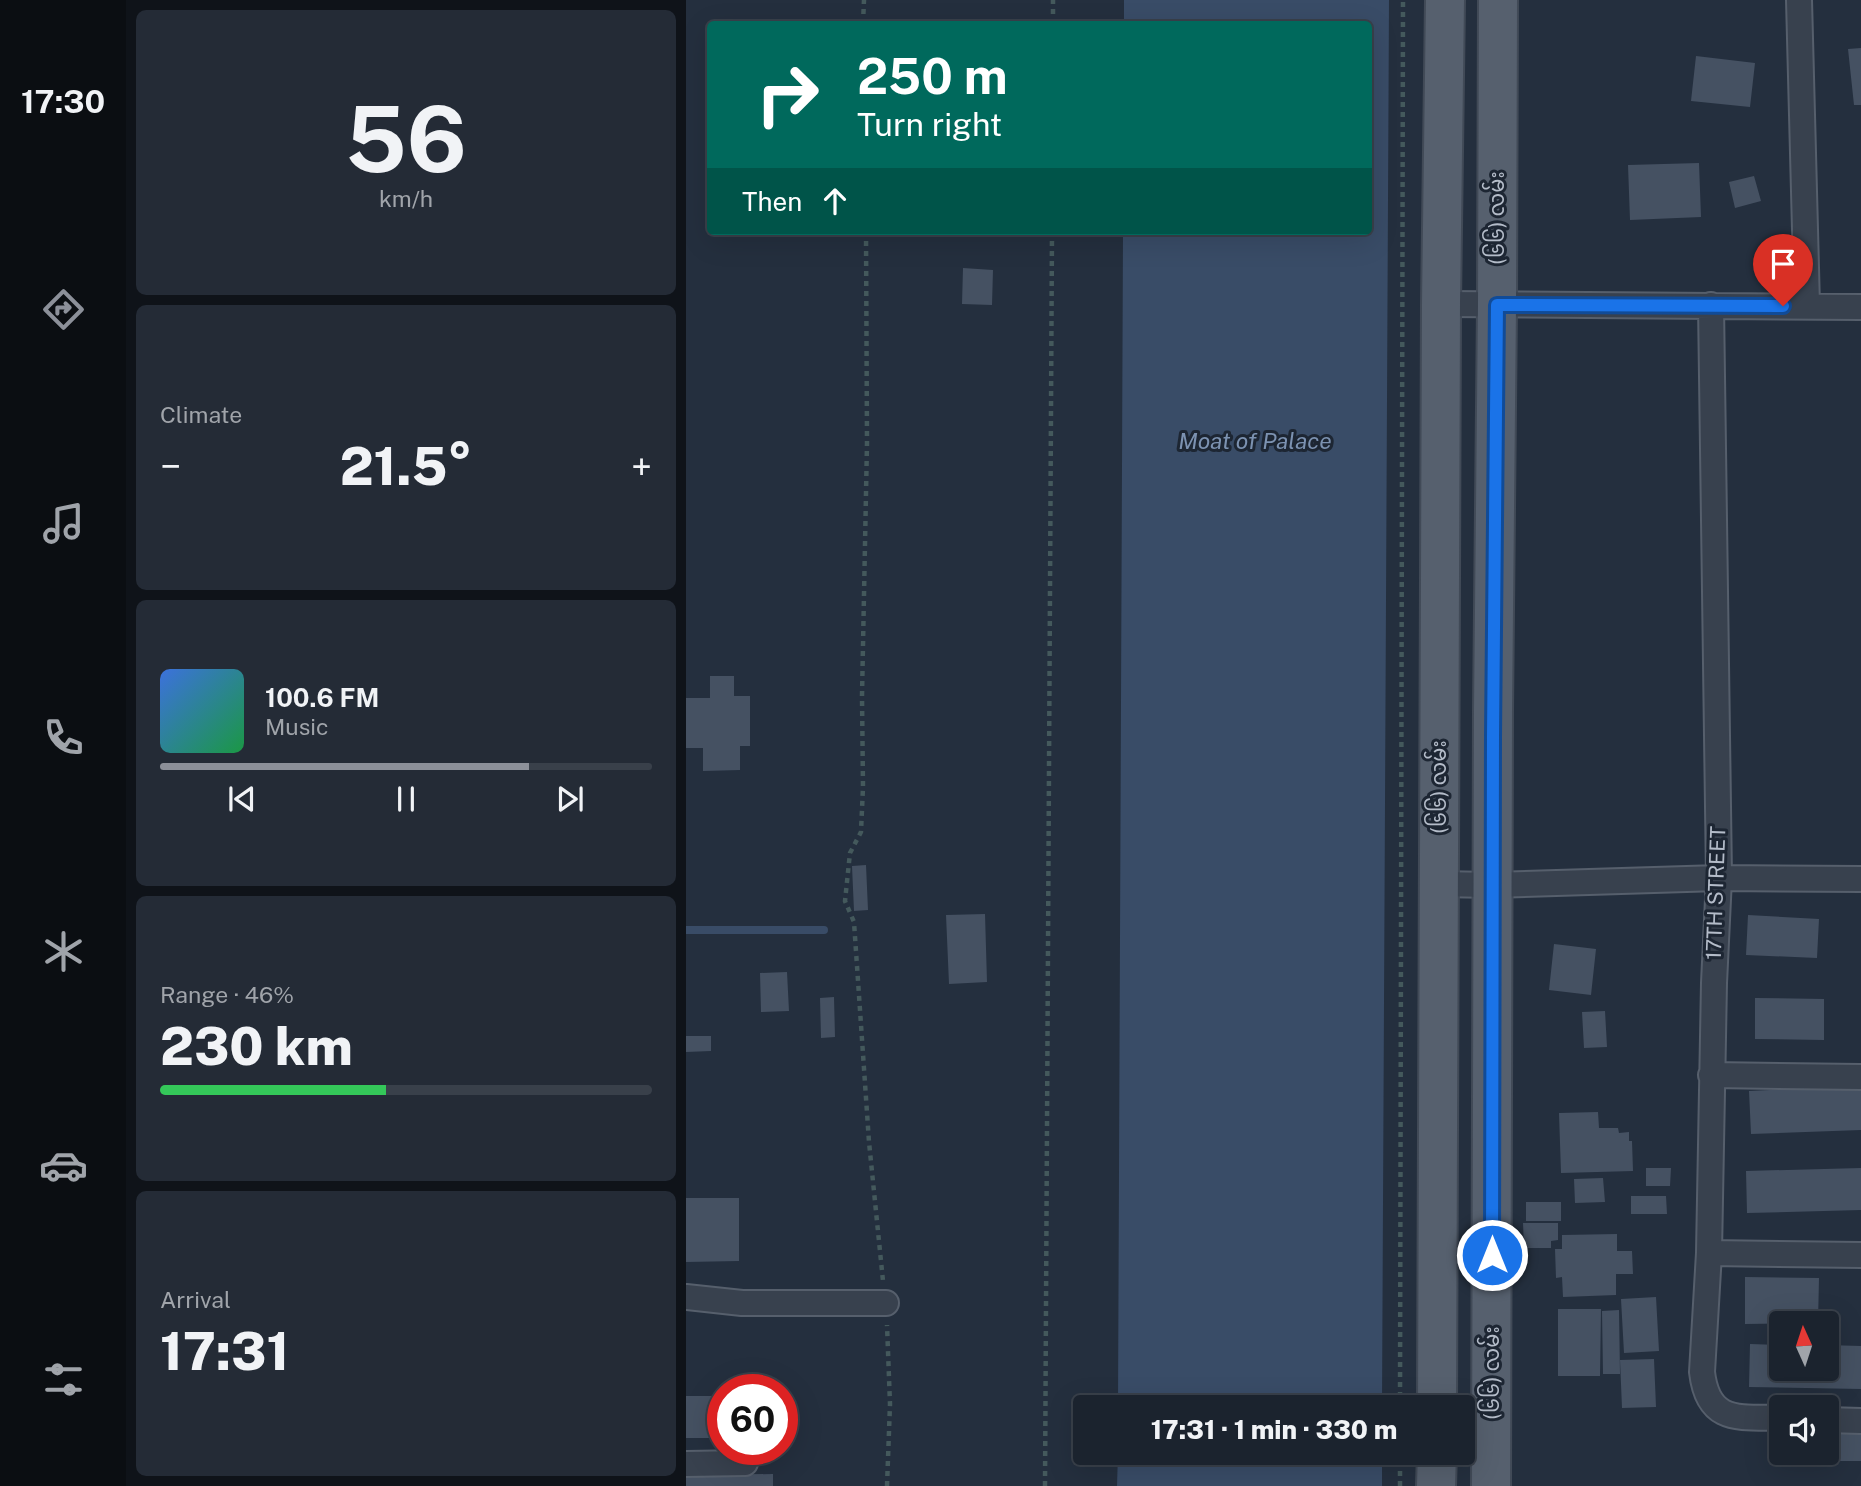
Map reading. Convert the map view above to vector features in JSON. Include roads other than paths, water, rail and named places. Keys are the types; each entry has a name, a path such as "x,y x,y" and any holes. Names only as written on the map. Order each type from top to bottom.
{"main road":[{"name":"(၆၆) လမ်း","path":"1437,1395 1441,304 1445,0"},
{"name":"(၆၆) လမ်း","path":"1491,1486 1498,0"},
{"path":"1436,1486 1437,1465"}],"street":[{"path":"1799,0 1807,306"},
{"path":"1441,304 1861,307"},
{"name":"17TH STREET","path":"1711,306 1719,878 1711,1074 1709,1253 1702,1372 1704,1389 1721,1413 1769,1418"},
{"path":"1439,884 1492,885 1719,878 1861,879"},
{"path":"1711,1074 1861,1077"},
{"path":"1709,1253 1861,1255"},
{"path":"686,1297 742,1303 886,1303"},
{"path":"1839,1420 1861,1421"},
{"path":"686,1464 707,1464"}],"water":[{"name":"Moat of Palace","path":"1124,0 1389,0 1382,1395 1118,1395 1123,235 1372,235 1372,21 1124,21"},
{"path":"1118,1465 1382,1465 1382,1486 1117,1486"}],"waterway":[{"path":"686,930 824,930"}]}
